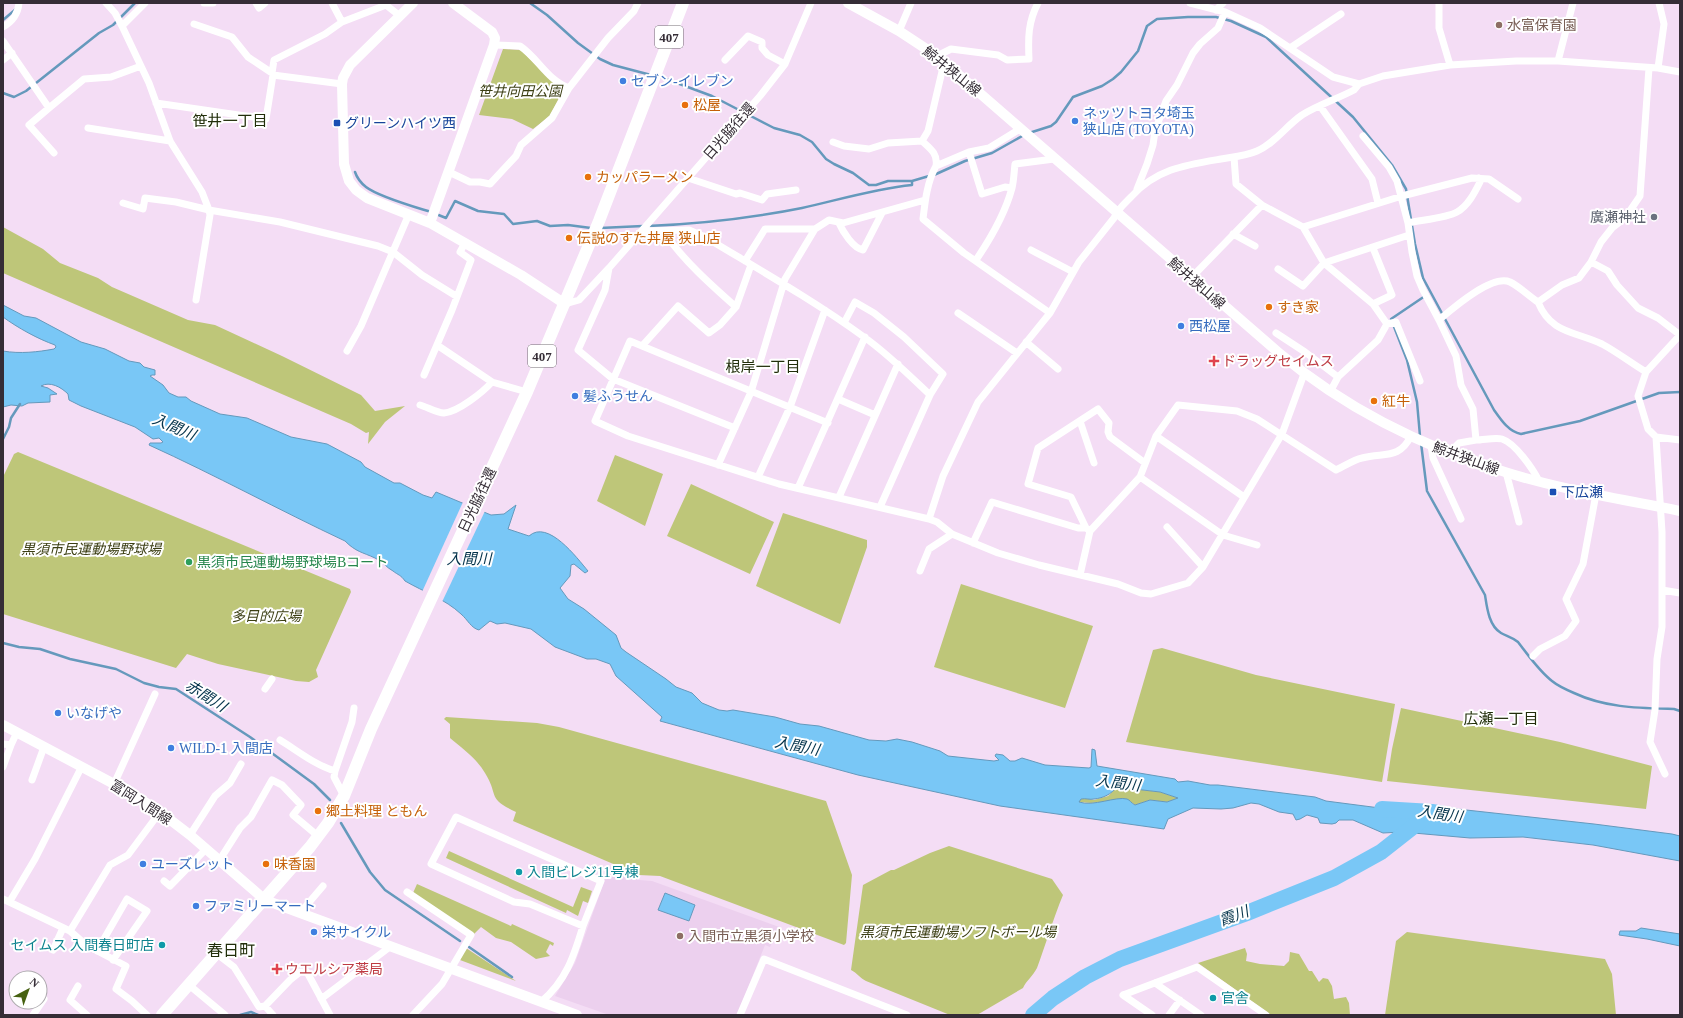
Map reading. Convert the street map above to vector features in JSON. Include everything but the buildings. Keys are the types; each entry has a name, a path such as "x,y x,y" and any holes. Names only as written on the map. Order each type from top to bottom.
{"highway":[{"name":"407","path":"565,304 599,221 682,3"},
{"name":"日光脇往還","path":"162,1015 265,900 318,836 332,817 344,796 371,729 520,407 565,304"}],"main road":[{"path":"413,3 350,65 343,78 344,164 349,181 356,190 367,198 430,223 521,275 565,304"},
{"path":"430,223 494,45 495,38 492,32 453,3"},
{"name":"鯨井狭山線","path":"848,3 899,31 941,60 1191,278 1304,374 1330,392 1384,424 1449,453 1538,482 1680,511"},
{"name":"富岡入間線","path":"3,725 82,766 160,812 190,835 265,900 541,1002 564,1013 577,1015"}],"street":[{"path":"106,3 115,13 141,66 170,141 202,192 209,210 210,215 196,300"},
{"path":"122,26 145,3"},
{"path":"204,3 213,3"},
{"path":"256,3 259,8 265,3"},
{"path":"332,3 342,22"},
{"path":"449,172 470,182 490,184 516,156 521,145 552,118 569,88 608,38 634,11 638,3"},
{"name":"日光脇往還","path":"565,304 579,300 642,231 748,110 785,64 811,3"},
{"path":"899,31 911,3"},
{"path":"922,141 928,131 941,60 951,49 998,55 1007,60 1029,59 1028,32 1032,16 1038,3"},
{"path":"1190,3 1216,10 1223,17 1260,28 1333,77 1359,84"},
{"path":"1216,10 1223,3"},
{"path":"1439,3 1439,28 1450,65"},
{"path":"1558,61 1573,3"},
{"path":"1658,68 1664,24 1659,3"},
{"path":"156,103 266,119 274,60 325,34 342,22 386,5 400,16"},
{"path":"3,27 11,22 19,6"},
{"path":"1290,48 1340,14"},
{"path":"1136,191 1147,164 1153,145 1155,131 1166,101 1178,85 1193,53 1200,44 1213,33 1223,17"},
{"path":"194,24 232,37 248,57 273,74 342,84"},
{"path":"725,60 748,36 762,42 762,48 768,55 785,64"},
{"path":"3,41 49,108"},
{"path":"494,45 520,46 557,83 569,88"},
{"path":"3,60 12,54"},
{"path":"930,518 943,476 978,402 1050,313 1073,272 1114,218 1116,213 1136,191 1152,178 1176,167 1254,152 1272,142 1295,121 1320,106 1354,90 1359,84 1382,76 1450,65 1516,61 1558,61 1658,68 1680,72"},
{"path":"54,153 29,125 84,79 110,77 141,66"},
{"path":"1538,302 1562,285 1578,278 1591,262 1601,242 1612,228 1625,218 1640,196 1649,68"},
{"path":"1320,106 1372,179 1378,203"},
{"path":"88,128 170,141"},
{"path":"934,168 989,148 1023,132"},
{"path":"1363,136 1389,168 1397,181 1402,196 1412,252 1422,290 1439,320 1456,356 1461,385 1473,409 1476,440"},
{"path":"833,142 844,146 869,149 888,143 922,141 933,151 937,158 930,182 923,219 976,260 1050,313"},
{"path":"970,154 982,194 1005,187 1012,188"},
{"path":"1234,157 1236,184 1262,205 1303,227 1324,263 1373,304 1387,324"},
{"path":"976,260 988,242 1004,209 1012,188 1015,164 1054,159"},
{"path":"688,178 736,194 740,193 762,200 766,194 796,190"},
{"path":"1303,227 1412,193 1472,178 1489,179 1518,199"},
{"path":"1408,223 1457,212 1464,206 1476,190 1480,182 1479,178"},
{"path":"123,203 143,209 145,198 176,202 209,210 280,222 378,246 393,252 422,275 456,296"},
{"path":"718,465 751,392 784,285 815,229 829,220 843,223 926,200"},
{"path":"1191,278 1262,205"},
{"path":"839,223 842,230 856,247 863,250 882,213"},
{"path":"347,351 361,326 409,214"},
{"path":"642,346 678,306 709,333 720,325 736,307 748,263 765,229 815,229"},
{"path":"642,231 689,230 696,232 825,310 865,337 898,364 930,395"},
{"path":"663,231 670,241 711,285 736,307"},
{"path":"1233,234 1255,246"},
{"path":"1278,269 1303,286 1324,263 1409,235"},
{"path":"424,375 452,310 456,296 471,260 460,252 465,243"},
{"path":"1373,248 1392,294 1373,304"},
{"path":"1031,250 1073,272"},
{"path":"1591,262 1608,271 1617,285 1638,308 1658,318 1680,335 1646,372 1638,399 1648,429 1656,438 1659,507 1662,532 1662,627 1657,659 1655,708 1650,742 1665,774"},
{"path":"609,268 604,290 578,350 614,378 735,428"},
{"path":"1439,320 1478,290 1500,280 1510,282 1538,302 1542,312 1557,328 1602,344 1646,372"},
{"path":"844,323 855,302 874,313 904,337 943,374 930,395 880,507"},
{"path":"758,477 790,407 825,310"},
{"path":"958,313 1017,353"},
{"path":"1387,324 1396,322 1420,381"},
{"path":"1330,392 1338,377 1378,340 1385,331 1387,324"},
{"path":"1276,333 1305,352 1338,377"},
{"path":"798,488 865,337"},
{"path":"828,423 630,341 594,421 628,436 779,484 930,518 952,534 998,553 1118,584 1141,593 1151,594 1188,583 1203,567 1282,434 1304,374"},
{"path":"1026,342 1058,369"},
{"path":"437,345 492,382 526,392"},
{"path":"839,497 898,364"},
{"path":"420,405 443,413 453,411 485,390 492,382"},
{"path":"838,399 875,415"},
{"path":"1080,575 1088,529 1140,477 1156,436 1178,405 1237,411 1257,419 1336,470 1361,458 1399,452 1413,438"},
{"path":"1088,529 1071,497 1028,484 1038,448 1098,409 1109,423 1108,432 1110,437 1146,463"},
{"path":"1080,421 1094,463"},
{"path":"1156,436 1244,497"},
{"path":"1656,438 1680,440"},
{"path":"1449,453 1459,443 1476,440 1501,439 1510,443 1533,469 1538,482"},
{"path":"1429,445 1433,458 1462,519"},
{"path":"1506,472 1519,522"},
{"path":"1140,477 1223,534 1257,546"},
{"path":"1533,656 1540,649 1564,636 1576,621 1566,599 1583,564 1596,494"},
{"path":"973,543 992,502 1078,528 1088,529"},
{"path":"1167,527 1203,567"},
{"path":"920,571 929,549 952,534"},
{"path":"1662,590 1680,593"},
{"path":"265,689 272,679"},
{"path":"114,784 155,694"},
{"path":"344,796 334,777 352,722 354,708"},
{"path":"3,767 7,744 17,732"},
{"path":"280,740 325,768 335,771"},
{"path":"32,780 44,746"},
{"path":"190,835 215,796 230,783 241,764"},
{"path":"82,766 35,859 6,900 67,929 79,940 126,966 116,989 147,1015"},
{"path":"219,861 240,828 251,817 272,780 282,785 301,805 293,815 318,836"},
{"path":"53,950 110,865 128,855 160,812"},
{"path":"541,1002 551,993 572,960 583,926 601,881 456,817 431,864 514,902 530,904 583,926"},
{"path":"164,881 170,886 206,849"},
{"path":"300,913 323,886"},
{"path":"407,892 471,935 452,969 431,998 413,1015"},
{"path":"97,951 127,899 147,911 113,960"},
{"path":"321,999 391,946"},
{"path":"217,954 234,967 260,1007 265,1006 290,980 300,972 307,972 330,1015"},
{"path":"743,1014 764,959 907,1015"},
{"path":"1152,1015 1123,995 1197,966 1266,1015"},
{"path":"1155,983 1201,1015"},
{"path":"189,985 225,1015"},
{"path":"78,986 70,1000 86,1015"},
{"path":"1169,1015 1180,1000"},
{"path":"265,1006 273,1015"}],"shaded area":[{"name":"入間市立黒須小学校","path":"609,868 639,880 652,881 779,927 770,947 765,945 737,1015 609,1015 555,996 575,963"}],"green space":[{"name":"笹井向田公園","path":"503,49 521,50 554,83 564,88 550,116 533,129 512,119 479,115"},
{"path":"3,227 43,249 60,263 98,278 112,287 188,320 215,325 361,395 375,411 405,406 385,422 368,444 369,432 366,433 351,424 3,273"},
{"path":"18,452 350,589 351,592 316,670 318,677 309,682 296,681 218,664 187,654 176,668 3,614 3,477 14,454"},
{"path":"615,455 663,474 645,526 597,501"},
{"path":"691,484 774,522 750,574 667,536"},
{"path":"783,513 867,540 867,547 840,624 756,586"},
{"path":"961,584 1093,626 1065,708 934,667"},
{"path":"1162,648 1256,675 1395,704 1382,782 1126,742 1153,650"},
{"path":"1401,708 1560,742 1652,766 1646,809 1387,781"},
{"path":"446,717 537,723 559,727 826,801 852,875 846,943 844,945 660,876 639,875 513,821 516,812 500,803 494,796 489,780 482,768 469,754 450,738 450,724 444,719"},
{"path":"1117,787 1160,792 1178,798 1167,802 1150,800 1135,805 1127,799 1091,803 1078,802 1084,798 1094,800 1108,796"},
{"name":"黒須市民運動場ソフトボール場","path":"949,846 1052,879 1063,895 1034,974 1023,988 977,1015 950,1015 866,981 851,970 863,885 891,870"},
{"path":"449,851 573,907 581,887 592,891 588,903 583,901 578,916 567,910 566,913 446,858"},
{"path":"417,884 511,926 512,924 554,943 553,946 550,944 546,952 550,956 536,959 511,942 496,938 481,927 474,934 413,893"},
{"path":"1407,932 1605,959 1612,974 1616,1015 1385,1015 1396,941"},
{"path":"466,948 516,981 460,960"},
{"path":"1245,948 1247,954 1246,961 1260,964 1284,966 1289,961 1290,952 1299,954 1309,971 1312,971 1319,982 1323,978 1328,979 1332,986 1334,999 1346,997 1349,1003 1350,1015 1271,1015 1198,963"}],"water":[{"name":"入間川","path":"3,305 24,316 36,318 81,342 105,349 129,361 140,363 144,367 155,370 155,375 150,376 163,385 169,393 178,397 186,397 191,401 220,414 247,418 291,437 327,444 361,462 365,467 394,483 400,483 423,495 432,498 436,492 491,515 504,514 516,505 508,529 529,536 537,532 545,532 553,536 570,550 588,571 585,573 574,564 571,565 570,576 560,588 568,599 584,609 616,635 621,648 626,652 676,687 692,693 702,703 719,710 733,710 775,717 800,724 819,726 869,740 886,741 897,739 912,742 940,751 948,756 994,761 999,760 995,756 996,754 1003,755 1010,761 1015,761 1022,758 1045,765 1089,768 1091,767 1092,749 1095,750 1097,766 1175,779 1178,782 1188,781 1210,785 1315,797 1326,801 1417,812 1444,813 1448,811 1448,808 1672,834 1680,836 1680,861 1593,845 1523,837 1470,838 1402,832 1383,833 1353,820 1339,820 1332,824 1320,823 1318,818 1307,815 1296,820 1293,814 1279,812 1259,804 1251,803 1233,808 1193,808 1168,819 1164,829 1000,806 858,775 660,721 662,717 616,676 610,664 596,659 587,659 555,647 531,629 505,623 497,624 490,621 479,630 476,629 455,609 405,581 401,576 378,559 356,550 345,541 149,445 150,443 163,442 159,438 153,439 135,427 69,400 68,394 59,387 52,384 41,386 48,388 57,394 50,395 50,402 28,403 22,406 11,405 3,407 3,351 29,352 54,349 56,347 55,345 42,340 3,317","holes":["1117,787 1160,792 1178,798 1167,802 1150,800 1135,805 1128,799 1122,798 1091,803 1079,802 1081,799 1104,797 1110,794"]},
{"path":"665,893 695,905 689,921 658,910"},
{"path":"1641,928 1680,934 1680,946 1619,935 1620,931 1636,931"}],"pier":[{"path":"463,502 485,511 442,602 422,592"}],"waterway":[{"path":"3,93 14,97 26,91 99,33 113,25 135,3"},
{"path":"530,3 547,15 578,43 600,59 613,65 651,75"},
{"path":"3,20 16,9"},
{"path":"1029,133 1051,126 1056,122 1073,97 1102,86 1121,72 1138,51 1147,26 1157,19 1216,17 1231,21 1266,37 1353,117 1392,165 1406,189 1415,244 1423,278 1494,410 1509,428 1521,434 1580,421 1659,393 1680,392"},
{"path":"658,76 712,96 774,128 800,135 812,142 826,159 853,173 869,185 876,185 888,181 912,181 929,176"},
{"path":"934,175 965,161 992,153 1024,135"},
{"path":"355,172 361,182 372,191 431,212"},
{"path":"648,226 687,224 783,212 870,192 912,185 912,181"},
{"path":"436,214 446,218 455,201 478,211 504,214 513,224 537,221 550,226 568,225 591,228"},
{"path":"600,228 643,226"},
{"path":"1420,436 1417,402 1407,360 1391,319 1425,296"},
{"path":"3,439 9,427 11,418 20,404"},
{"path":"1421,443 1427,491 1485,595 1489,616 1497,630 1518,642 1547,677 1557,685 1571,692 1598,702 1623,706 1674,709 1680,711"},
{"name":"赤間川","path":"3,643 19,647 40,649 70,659 116,669 144,683 176,689 250,737 314,784 330,800"},
{"name":"入間川","path":"1382,809 1432,812 1449,815"},
{"name":"霞川","path":"1033,1015 1053,998 1085,977 1120,959 1247,913 1334,878 1381,852 1423,819"},
{"name":"赤間川","path":"341,823 370,872 385,890 460,941"},
{"name":"赤間川","path":"469,947 512,977"},
{"path":"240,1015 251,1012 258,1015"}],"place":[{"name":"水富保育園","path":"1499,25"},
{"name":"セブン-イレブン","path":"623,81"},
{"name":"松屋","path":"685,105"},
{"name":"ネッツトヨタ埼玉 狭山店 (TOYOTA)","path":"1075,121"},
{"name":"グリーンハイツ西","path":"337,123"},
{"name":"カッパラーメン","path":"588,177"},
{"name":"廣瀬神社","path":"1654,217"},
{"name":"伝説のすた丼屋 狭山店","path":"569,238"},
{"name":"すき家","path":"1269,307"},
{"name":"西松屋","path":"1181,326"},
{"name":"ドラッグセイムス","path":"1214,361"},
{"name":"髪ふうせん","path":"575,396"},
{"name":"紅牛","path":"1374,401"},
{"name":"下広瀬","path":"1553,492"},
{"name":"黒須市民運動場野球場Bコート","path":"189,562"},
{"name":"いなげや","path":"58,713"},
{"name":"WILD-1 入間店","path":"171,748"},
{"name":"郷土料理 ともん","path":"318,811"},
{"name":"ユーズレット","path":"143,864"},
{"name":"味香園","path":"266,864"},
{"name":"入間ビレジ11号棟","path":"519,872"},
{"name":"ファミリーマート","path":"196,906"},
{"name":"栄サイクル","path":"314,932"},
{"name":"入間市立黒須小学校","path":"680,936"},
{"name":"セイムス 入間春日町店","path":"162,945"},
{"name":"ウエルシア薬局","path":"277,969"},
{"name":"官舎","path":"1213,998"}],"district":[{"name":"笹井一丁目","path":"230,121"},
{"name":"根岸一丁目","path":"763,367"},
{"name":"広瀬一丁目","path":"1501,719"},
{"name":"春日町","path":"231,950"}],"park label":[{"name":"黒須市民運動場野球場","path":"91,549"},
{"name":"多目的広場","path":"266,616"}]}
